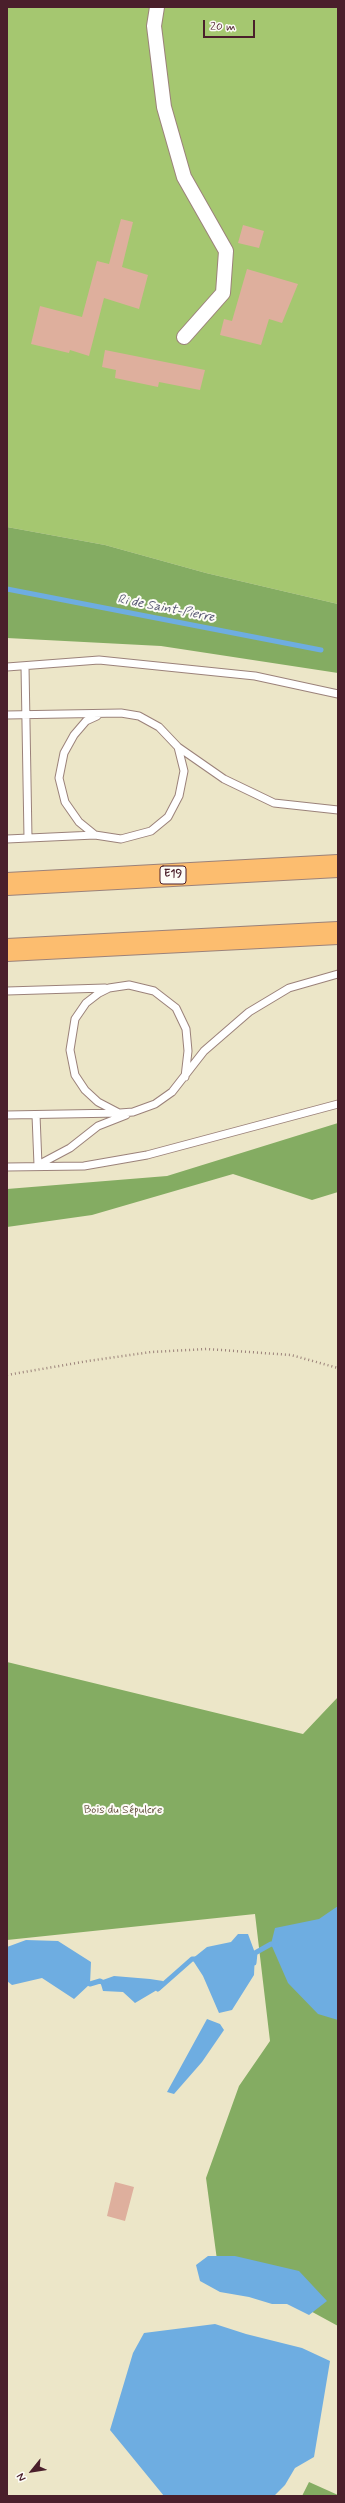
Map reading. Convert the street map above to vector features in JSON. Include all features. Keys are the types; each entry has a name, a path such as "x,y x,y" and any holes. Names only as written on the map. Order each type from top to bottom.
{"highway":[{"name":"E19","path":"7,884 338,866"},
{"path":"7,950 338,933"}],"street":[{"path":"157,7 154,26 164,107 184,177 226,251 223,293 184,337"}],"lane":[{"path":"7,667 99,660 255,676 338,694"},
{"path":"25,666 28,838"},
{"path":"7,715 99,715 121,713 139,716 159,727 178,747 224,779 274,803 338,810"},
{"path":"95,835 79,822 65,802 59,778 64,753 74,735 86,721 99,715"},
{"path":"7,839 95,835 121,839 151,831 168,817 179,796 184,772 178,747"},
{"path":"38,1165 70,1148 98,1126 155,1104 172,1092 204,1051 249,1012 289,988 338,974"},
{"path":"7,991 109,988 129,985 154,991 176,1008 186,1029 188,1051 185,1077"},
{"path":"109,988 86,1003 74,1019 70,1050 75,1075 85,1090 98,1102 120,1113"},
{"path":"7,1167 38,1165 84,1166 146,1155 338,1104"},
{"path":"7,1116 133,1112"},
{"path":"36,1115 38,1165"}],"path":[{"path":"7,1375 104,1359 207,1349 291,1355 338,1368"}],"green space":[{"path":"7,7 338,7 338,604 206,573 105,545 7,527"},
{"path":"7,527 105,545 206,573 338,604 338,673 161,646 7,638"},
{"path":"338,1123 338,1192 312,1200 233,1174 92,1215 7,1227 7,1189 167,1176"},
{"name":"Bois du Sépulcre","path":"7,1662 303,1734 338,1697 338,2326 217,2260 206,2178 239,2086 270,2041 255,1914 7,1940"},
{"path":"309,2482 338,2495 338,2496 302,2496"}],"water":[{"path":"338,1906 338,2020 318,2014 288,1983 271,1944 275,1928 319,1919"},
{"path":"238,1934 248,1934 255,1953 254,1975 232,2010 219,2013 203,1976 192,1959 207,1947 231,1942"},
{"path":"26,1940 58,1941 91,1962 90,1984 74,1999 42,1978 12,1985 7,1981 7,1947"},
{"path":"114,1976 163,1981 162,1987 135,2003 123,1992 103,1991 100,1981"},
{"path":"207,2019 220,2024 224,2030 202,2062 174,2094 167,2092"},
{"path":"208,2256 235,2256 299,2271 327,2301 309,2315 287,2304 272,2304 249,2297 220,2292 200,2281 196,2265"},
{"path":"215,2324 246,2334 302,2348 330,2361 314,2457 295,2468 285,2485 274,2496 164,2496 110,2430 133,2353 144,2333"}],"building":[{"path":"121,219 133,222 122,267 148,275 139,309 104,298 89,356 70,350 69,353 31,344 40,306 82,317 97,261 109,264"},
{"path":"243,225 264,231 259,248 238,243"},
{"path":"247,269 298,284 282,323 269,319 261,345 220,335 224,319 232,321"},
{"path":"105,350 205,370 200,390 159,382 158,387 115,378 116,370 102,367"},
{"path":"115,2182 134,2187 125,2221 107,2216"}],"waterway":[{"name":"Ri de Saint-Pierre","path":"7,589 321,650"},
{"path":"254,1963 255,1953 271,1944 276,1945"},
{"path":"158,1989 192,1959 199,1959"},
{"path":"84,1981 90,1984 100,1981 106,1984"}]}
